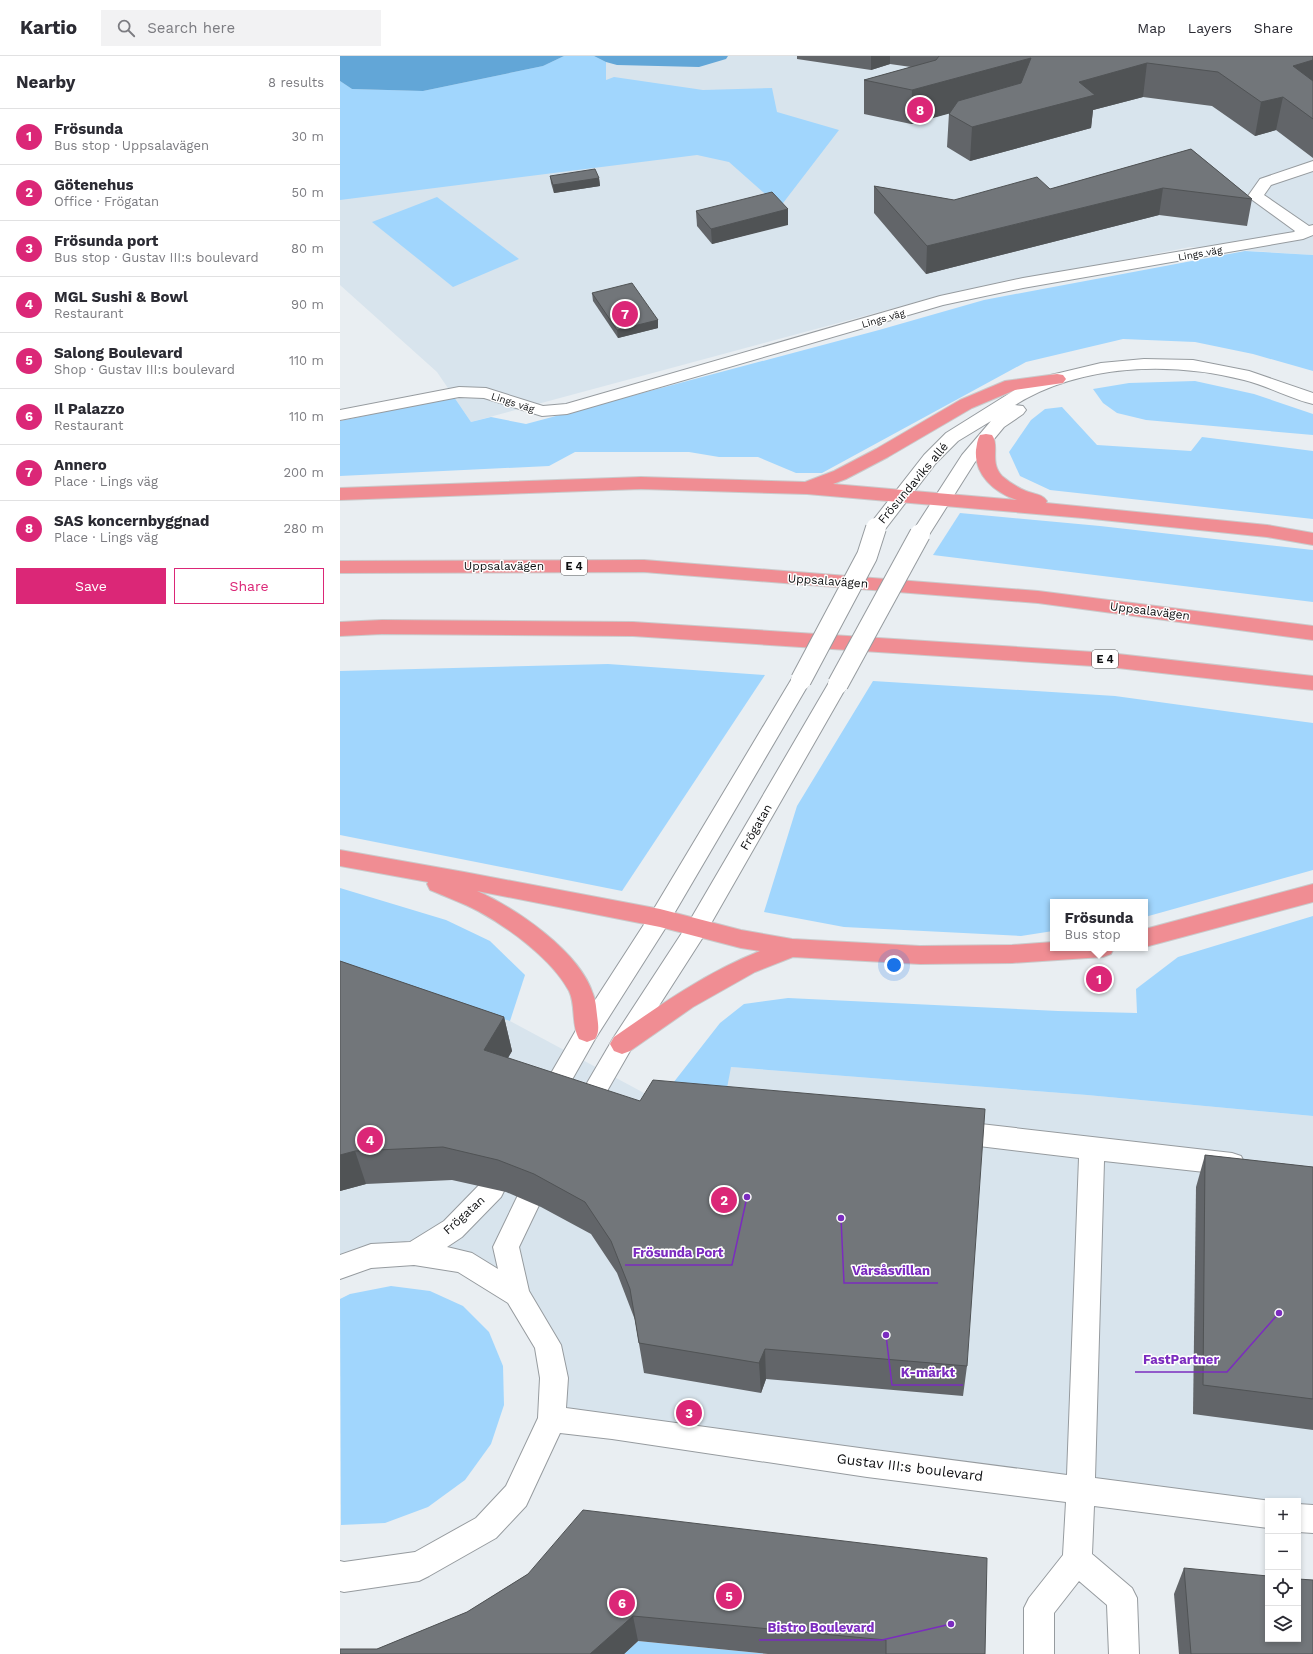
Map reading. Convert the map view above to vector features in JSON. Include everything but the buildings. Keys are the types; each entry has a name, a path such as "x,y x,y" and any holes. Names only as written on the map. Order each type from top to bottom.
{"highway":[{"path":"807,488 854,468 966,404 1011,385 1057,379"},
{"path":"986,439 984,456 988,470 999,484 1018,496 1083,512"},
{"path":"340,494 641,483 807,488 1083,512 1267,531 1313,539"},
{"name":"Uppsalavägen","path":"340,567 644,566 1038,596 1313,633"},
{"name":"E 4","path":"340,629 633,628 1109,660 1313,683"},
{"path":"340,858 400,868 660,918 741,939 792,948 920,955 1012,954 1058,951"},
{"path":"400,868 486,905 532,935 571,975 581,991 587,1032"},
{"path":"1148,937 1313,893"},
{"path":"622,1044 691,997 747,966 792,948"}],"street":[{"path":"1307,236 1256,196 1264,182 1313,166"},
{"name":"Lings väg","path":"340,415 459,392 486,393 542,411 568,409 940,302 1023,283 1307,236"},
{"name":"Frösundaviks allé","path":"660,918 801,680 867,556 876,528 930,459 952,437 1024,392 1057,379 1101,368 1144,364 1193,365 1249,376 1313,399"},
{"name":"Frösundaviks allé","path":"920,534 968,459 998,423 1045,391 1101,368"},
{"name":"Frögatan","path":"581,1113 622,1044 697,928 838,684 920,534"},
{"path":"546,1102 587,1032 660,918"},
{"path":"929,1129 1258,1167"},
{"path":"1040,1654 1039,1608 1077,1560 1081,1490 1092,1149"},
{"name":"Frögatan","path":"414,1253 453,1229 492,1189"},
{"path":"340,1576 344,1577 419,1566 486,1528 516,1496 552,1419 554,1378 548,1345 517,1295 506,1247 528,1201"},
{"path":"340,1267 371,1256 414,1253 462,1261 517,1295"},
{"name":"Gustav III:s boulevard","path":"552,1419 612,1426 867,1463 1265,1514"},
{"path":"1301,1518 1313,1519"},
{"path":"1077,1560 1122,1598 1124,1654"}],"shaded area":[{"path":"340,56 1313,56 1313,255 1190,247 935,297 471,422 437,372 340,285"},
{"path":"340,56 564,56 543,66 423,91 352,89 340,81"},
{"path":"564,56 594,56 606,62 606,80 614,77 703,90 772,88 777,112 839,130 780,207 729,162 697,155 340,200 340,81 352,89 423,91 543,66"},
{"path":"594,56 728,56 726,59 699,67 617,65 606,62"},
{"path":"437,197 519,259 453,287 372,222"},
{"path":"1245,251 1313,255 1313,371 1253,354 1195,342 1123,339 1026,362 822,473 796,473 758,457 719,457 689,452 575,452 549,466 340,476 340,421 454,397 471,422 491,417 526,424 879,330 984,300"},
{"path":"1195,381 1254,394 1313,414 1313,435 1146,420 1117,413 1103,403 1093,389 1129,383"},
{"path":"1062,407 1097,445 1191,451 1202,437 1313,451 1313,519 1050,490 1020,476 1009,452 1031,420 1045,409"},
{"path":"960,513 1100,526 1313,550 1313,602 933,555"},
{"path":"608,664 765,675 622,891 340,835 340,671"},
{"path":"873,681 1115,696 1313,723 1313,870 1148,916 1148,899 1050,899 1050,931 1021,936 844,927 764,912 797,806"},
{"path":"340,888 446,920 490,941 525,975 510,1021 340,970"},
{"path":"1313,916 1313,1116 1087,1095 731,1067 724,1104 659,1101 720,1023 744,1004 788,998 1058,1011 1137,1013 1136,989 1178,957"},
{"path":"340,970 510,1021 659,1101 731,1067 1087,1095 1313,1116 1313,1514 1301,1512 1301,1498 1265,1498 1265,1501 555,1414 551,1343 465,1257 340,1263"},
{"path":"391,1286 430,1291 463,1306 489,1332 503,1366 504,1405 491,1444 465,1480 428,1507 385,1523 341,1525 340,1299 350,1294"},
{"path":"638,1641 768,1654 624,1654"}],"place":[{"name":"SAS koncernbyggnad","path":"920,110"},
{"name":"Annero","path":"625,314"},
{"name":"Frösunda","path":"1099,979"},
{"name":"MGL Sushi & Bowl","path":"370,1140"},
{"name":"Frösunda Port","path":"747,1197"},
{"name":"Götenehus","path":"724,1200"},
{"name":"Värsåsvillan","path":"841,1218"},
{"name":"FastPartner","path":"1279,1313"},
{"name":"K-märkt","path":"886,1335"},
{"name":"Frösunda port","path":"689,1413"},
{"name":"Salong Boulevard","path":"729,1596"},
{"name":"Il Palazzo","path":"622,1603"},
{"name":"Bistro Boulevard","path":"951,1624"}]}
